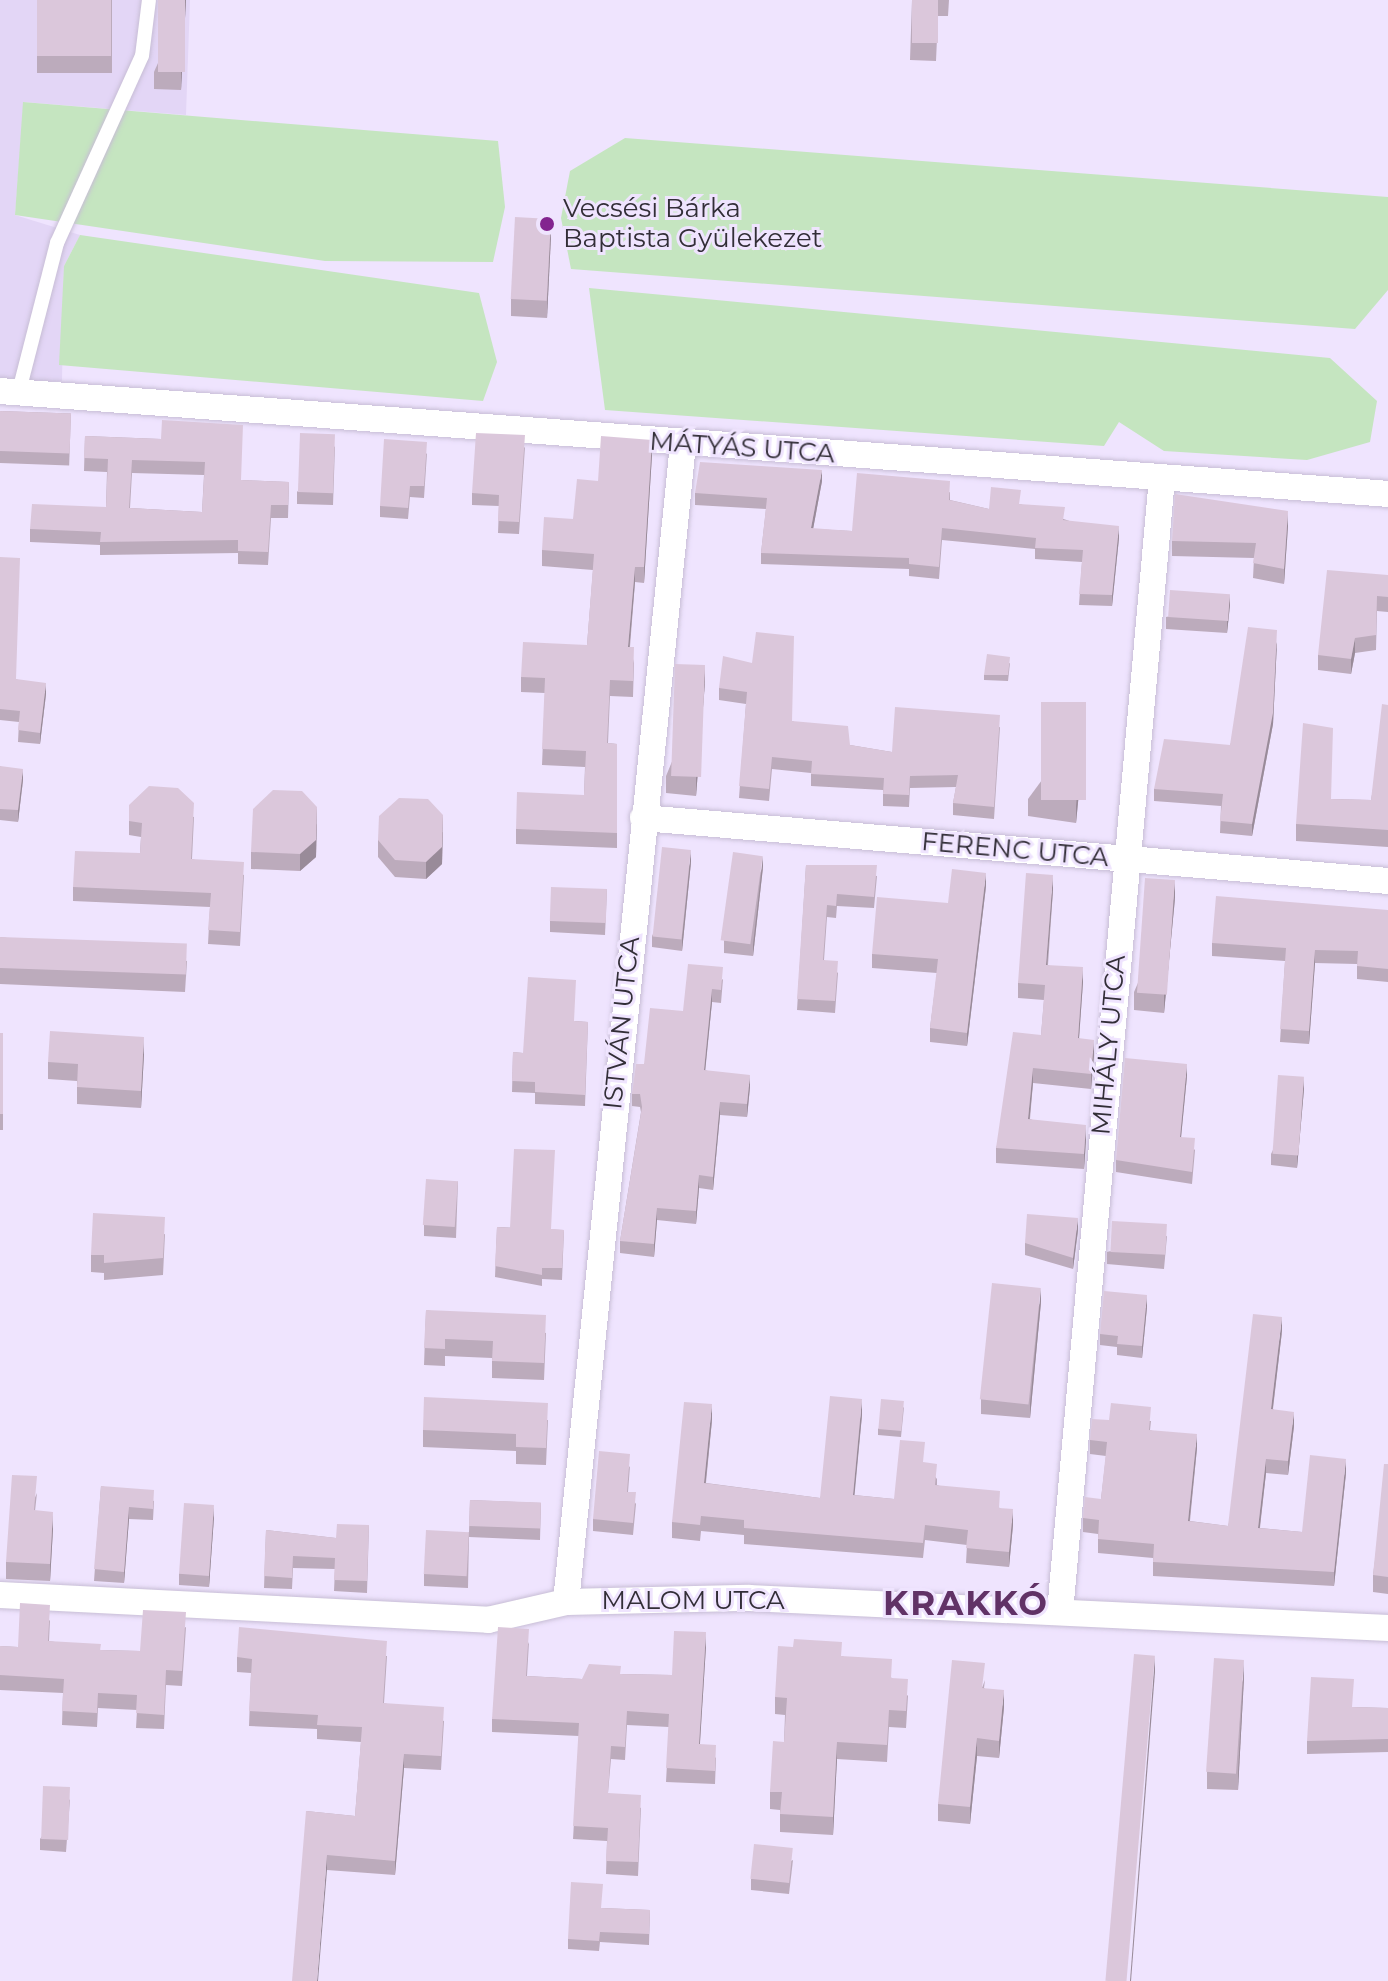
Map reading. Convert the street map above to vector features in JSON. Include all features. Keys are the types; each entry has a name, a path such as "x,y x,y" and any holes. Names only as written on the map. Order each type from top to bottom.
{"street":[{"name":"MÁTYÁS UTCA","path":"10,391 683,444 1388,494"},
{"name":"ISTVÁN UTCA","path":"566,1602 683,444"},
{"name":"MIHÁLY UTCA","path":"1060,1612 1125,860 1162,478"},
{"name":"FERENC UTCA","path":"643,818 1388,881"},
{"name":"MALOM UTCA","path":"0,1595 488,1620 566,1602 749,1598 1388,1628"}],"lane":[{"path":"10,391 57,243 142,56 149,0"}],"shaded area":[{"path":"0,0 190,0 186,115 24,102 15,215 80,235 64,266 62,381 0,382"}],"green space":[{"path":"23,102 498,141 505,207 493,262 325,261 15,215"},
{"path":"625,138 1388,197 1388,290 1355,329 571,269 561,218 570,171"},
{"path":"80,235 479,293 497,362 483,401 59,365 64,266"},
{"path":"589,288 1330,358 1377,401 1370,442 1307,460 1164,451 1119,422 1104,446 605,410"}],"building":[{"path":"37,0 111,0 111,56 37,56"},
{"path":"158,0 185,0 185,72 158,72"},
{"path":"912,0 938,0 938,43 912,43"},
{"path":"515,217 551,219 547,301 511,299"},
{"path":"0,411 71,413 70,453 0,451"},
{"path":"162,420 243,425 241,480 289,482 288,505 271,505 268,552 238,551 238,540 100,542 101,532 30,529 32,504 106,507 108,459 84,458 85,436 161,439","holes":["132,460 205,462 202,512 129,508"]},
{"path":"300,433 335,434 333,493 298,492"},
{"path":"476,433 525,435 519,522 498,521 499,495 472,493"},
{"path":"601,436 652,440 644,567 635,567 628,647 634,647 633,681 610,680 607,743 617,744 617,833 516,829 517,792 584,795 586,751 542,749 545,678 521,677 523,642 587,645 594,554 542,550 544,517 573,519 577,479 598,481"},
{"path":"384,439 427,442 424,486 410,486 408,508 380,506"},
{"path":"700,462 822,470 811,528 852,531 857,473 950,481 949,500 989,509 991,487 1021,490 1019,504 1065,507 1063,520 1119,526 1112,595 1079,594 1083,550 1035,548 1036,538 942,528 939,567 909,564 909,558 761,553 767,498 695,493"},
{"path":"1175,494 1288,511 1284,569 1253,563 1256,543 1172,541"},
{"path":"0,557 20,558 16,679 46,683 40,733 18,730 20,711 0,709"},
{"path":"1327,570 1388,575 1388,597 1377,596 1376,635 1355,638 1351,659 1318,655"},
{"path":"1170,590 1230,594 1228,621 1168,617"},
{"path":"1248,627 1277,630 1273,713 1252,824 1220,821 1223,794 1154,789 1164,739 1230,745"},
{"path":"756,632 794,636 792,721 848,726 850,745 892,752 895,707 1000,715 994,807 953,803 958,775 910,776 909,795 883,794 884,778 811,774 812,761 772,757 769,789 739,786 747,692 719,688 723,656 752,663"},
{"path":"987,654 1010,657 1008,675 984,675"},
{"path":"675,664 705,665 701,777 671,776"},
{"path":"1041,702 1086,702 1086,800 1041,800"},
{"path":"1382,704 1388,705 1388,830 1296,824 1303,723 1333,728 1331,799 1371,800"},
{"path":"0,766 23,769 18,810 0,809"},
{"path":"149,786 178,788 194,803 191,859 244,862 240,932 208,930 211,893 73,887 75,851 140,853 142,823 129,821 129,805"},
{"path":"273,790 302,791 317,807 316,840 300,854 251,852 253,809"},
{"path":"399,798 428,799 443,815 442,847 426,862 395,860 378,840 379,816"},
{"path":"662,847 691,850 681,940 653,937"},
{"path":"733,852 763,856 750,944 721,940"},
{"path":"806,865 877,865 874,897 837,894 836,906 827,905 823,960 838,961 835,1001 797,999"},
{"path":"952,869 986,873 967,1033 930,1028 938,959 872,954 877,897 948,903"},
{"path":"1026,873 1053,875 1046,965 1083,967 1078,1038 1094,1040 1091,1074 1033,1068 1028,1119 1086,1125 1084,1154 996,1148 1013,1032 1041,1035 1045,985 1018,983"},
{"path":"1145,878 1175,880 1167,995 1137,993"},
{"path":"551,887 607,889 606,923 550,921"},
{"path":"1216,896 1388,910 1388,969 1357,966 1358,951 1315,950 1309,1031 1280,1029 1286,948 1212,943"},
{"path":"0,937 187,944 186,975 0,968"},
{"path":"688,964 723,967 721,990 712,989 704,1070 750,1075 747,1104 720,1102 713,1177 699,1175 696,1211 657,1208 654,1244 620,1241 642,1107 640,1094 632,1094 636,1064 644,1064 650,1008 683,1011"},
{"path":"528,977 576,980 574,1021 588,1022 585,1095 535,1092 535,1082 512,1081 513,1052 523,1053"},
{"path":"50,1031 144,1037 141,1091 77,1087 78,1064 48,1062"},
{"path":"0,1033 3,1033 3,1114 0,1114"},
{"path":"1125,1058 1187,1064 1180,1137 1195,1138 1192,1172 1116,1160"},
{"path":"1278,1075 1304,1077 1298,1156 1272,1154"},
{"path":"514,1149 555,1150 551,1229 564,1230 562,1268 542,1268 542,1275 495,1266 497,1227 510,1228"},
{"path":"426,1179 458,1181 455,1227 423,1225"},
{"path":"93,1213 165,1217 163,1258 104,1263 104,1255 91,1255"},
{"path":"1027,1214 1078,1218 1073,1258 1025,1243"},
{"path":"1112,1221 1167,1224 1165,1255 1110,1252"},
{"path":"992,1283 1041,1288 1029,1404 980,1399"},
{"path":"1104,1291 1147,1295 1142,1346 1117,1344 1118,1336 1100,1334"},
{"path":"426,1310 546,1315 544,1363 492,1361 493,1341 445,1339 445,1349 424,1348"},
{"path":"1253,1314 1282,1317 1271,1409 1294,1412 1288,1461 1266,1459 1258,1528 1302,1532 1310,1455 1346,1459 1334,1572 1153,1562 1154,1544 1098,1539 1099,1520 1083,1518 1085,1497 1101,1499 1107,1442 1090,1440 1092,1419 1109,1420 1111,1403 1151,1407 1149,1430 1197,1434 1188,1521 1228,1526"},
{"path":"830,1396 862,1399 853,1495 894,1499 900,1440 925,1442 923,1462 937,1464 935,1485 1000,1491 999,1508 1013,1509 1009,1552 966,1548 968,1530 925,1525 923,1543 744,1528 744,1520 701,1516 700,1525 672,1522 684,1402 712,1404 704,1483 820,1498"},
{"path":"424,1397 548,1403 546,1448 516,1447 516,1434 423,1430"},
{"path":"881,1399 904,1401 901,1431 878,1429"},
{"path":"599,1451 630,1454 627,1492 636,1492 633,1523 593,1519"},
{"path":"1384,1464 1388,1464 1388,1577 1373,1575"},
{"path":"12,1475 37,1476 34,1510 53,1512 50,1564 6,1562"},
{"path":"101,1486 154,1490 153,1509 129,1507 124,1572 94,1569"},
{"path":"470,1500 541,1502 540,1528 469,1526"},
{"path":"184,1503 214,1505 209,1576 179,1574"},
{"path":"337,1524 369,1525 367,1581 334,1580 335,1558 293,1556 292,1578 264,1576 266,1530 336,1538"},
{"path":"426,1530 469,1532 467,1576 424,1574"},
{"path":"20,1603 50,1605 48,1641 101,1644 100,1650 140,1651 143,1610 186,1612 182,1671 166,1670 164,1715 136,1713 137,1695 98,1693 97,1713 62,1711 64,1679 0,1675 0,1646 18,1647"},
{"path":"239,1627 387,1641 383,1703 444,1707 441,1756 404,1754 395,1861 327,1855 317,1981 292,1981 306,1811 355,1816 362,1727 317,1725 318,1715 249,1711 252,1659 237,1657"},
{"path":"498,1627 529,1629 526,1676 582,1679 589,1664 621,1666 620,1674 672,1675 674,1631 706,1632 699,1744 716,1745 715,1771 666,1768 669,1714 627,1711 625,1747 611,1746 608,1793 641,1795 638,1862 606,1861 608,1828 573,1826 579,1723 492,1719"},
{"path":"794,1639 842,1642 841,1656 892,1659 891,1678 908,1679 906,1711 889,1710 887,1745 837,1742 833,1817 780,1814 782,1792 770,1792 773,1741 784,1742 787,1698 775,1697 778,1646 793,1647"},
{"path":"1134,1654 1155,1656 1126,1981 1105,1981"},
{"path":"1214,1658 1244,1660 1236,1774 1206,1772"},
{"path":"952,1660 985,1663 982,1688 1004,1690 999,1741 977,1738 970,1807 938,1804"},
{"path":"1311,1677 1354,1679 1352,1707 1388,1708 1388,1739 1307,1741"},
{"path":"43,1786 70,1787 68,1840 41,1839"},
{"path":"754,1844 793,1848 789,1883 750,1879"},
{"path":"571,1882 603,1884 601,1908 650,1910 649,1934 600,1932 599,1941 568,1939"}],"place":[{"name":"Vecsési Bárka Baptista Gyülekezet","path":"547,224"}],"district":[{"name":"KRAKKÓ","path":"966,1604"}]}
